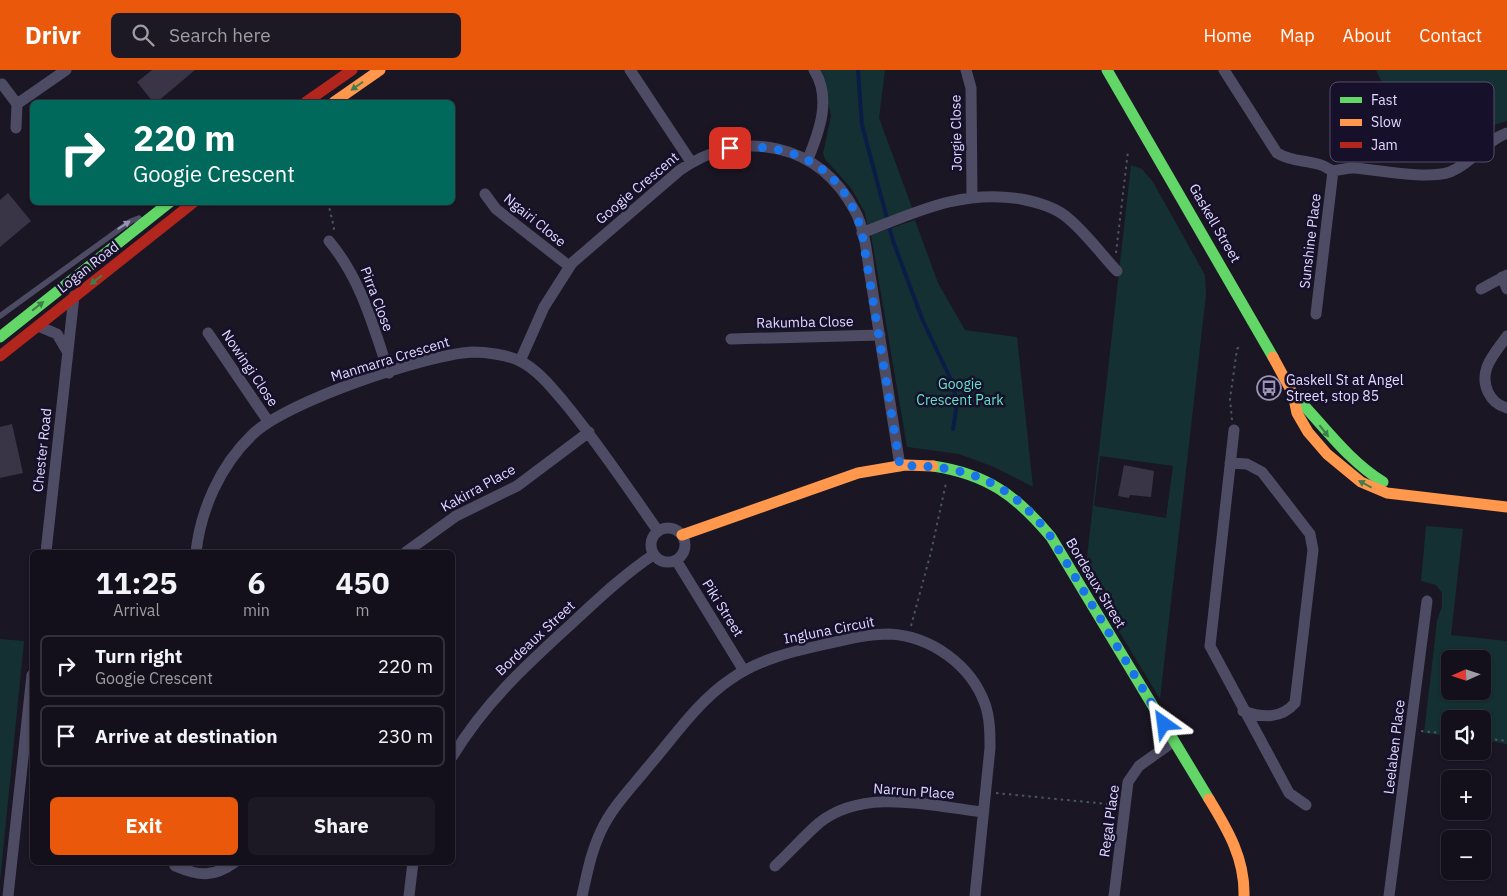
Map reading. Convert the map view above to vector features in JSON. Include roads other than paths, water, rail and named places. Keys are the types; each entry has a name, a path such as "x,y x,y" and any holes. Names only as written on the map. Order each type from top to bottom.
{"street":[{"path":"17,104 66,70"},
{"path":"309,100 352,70"},
{"path":"337,100 380,70"},
{"path":"630,70 691,162"},
{"path":"808,159 818,135 823,115 822,94 814,70"},
{"name":"Jorgie Close","path":"966,70 971,88 972,196"},
{"name":"Gaskell Street","path":"1107,70 1259,330 1293,394 1297,413 1308,432 1327,454 1345,471 1374,488 1412,496 1507,507"},
{"path":"1224,70 1277,154 1289,160 1321,165 1333,171 1348,167 1421,175 1450,172 1466,162"},
{"path":"2,84 17,104 16,128"},
{"path":"1494,140 1507,133"},
{"name":"Googie Crescent","path":"520,361 544,307 569,266 691,162 730,148 749,146 770,147 808,159 834,180 857,213 880,336 900,466"},
{"name":"Sunshine Place","path":"1316,314 1333,171"},
{"name":"Ngairi Close","path":"485,194 496,210 569,266"},
{"path":"862,233 917,212 972,196 1012,198 1055,208 1066,216 1117,271"},
{"name":"Logan Road","path":"0,337 166,205"},
{"name":"Logan Road","path":"0,356 190,205"},
{"name":"Pirra Close","path":"329,241 345,261 358,284 389,373"},
{"path":"1481,289 1505,276 1507,289"},
{"name":"Chester Road","path":"46,550 74,296"},
{"path":"38,326 60,336 67,351"},
{"name":"Nowingi Close","path":"208,333 268,421"},
{"name":"Rakumba Close","path":"731,339 880,336"},
{"path":"1507,336 1487,366 1485,376 1486,389 1491,400 1507,408"},
{"name":"Manmarra Crescent","path":"196,550 204,512 217,483 234,455 268,421 310,400 389,373 449,355 474,352 520,361 552,388 590,432 658,531"},
{"path":"1234,430 1210,646 1243,711 1289,793 1306,805"},
{"name":"Kakirra Place","path":"409,550 456,516 517,486 590,432"},
{"path":"1230,463 1247,464 1262,472 1310,534 1313,550 1295,703 1287,712 1273,715 1258,716 1243,711"},
{"name":"Bordeaux Street","path":"682,535 848,476 900,466 929,465 949,468 996,485 1017,498 1034,514 1051,537 1232,837 1241,863 1245,887 1244,896"},
{"path":"673,528 682,535 685,546 680,557 676,560 661,561 653,554 651,539 658,531 673,528"},
{"name":"Bordeaux Street","path":"455,752 467,734 509,682 627,572 653,554"},
{"name":"Piki Street","path":"676,560 744,671"},
{"name":"Leelaben Place","path":"1389,896 1427,602"},
{"name":"Ingluna Circuit","path":"582,896 594,848 614,808 696,709 730,679 785,653 862,637 891,634 927,643 946,654 974,682 985,704 990,728 986,792 975,896"},
{"path":"8,896 30,693"},
{"name":"Regal Place","path":"1114,896 1128,782 1139,766 1174,741"},
{"name":"Narrun Place","path":"775,866 820,823 841,810 861,803 885,802 984,812"},
{"path":"175,866 191,873 206,874 222,872 231,865"},
{"path":"409,896 413,865"}],"lane":[{"name":"Logan Road","path":"0,316 131,221 157,212"}],"waterway":[{"path":"858,70 862,125 893,241 923,321 954,386 956,410 953,429"}],"place":[{"name":"Gaskell St at Angel Street, stop 85","path":"1269,388"}],"park label":[{"name":"Googie Crescent Park","path":"960,392"}]}
